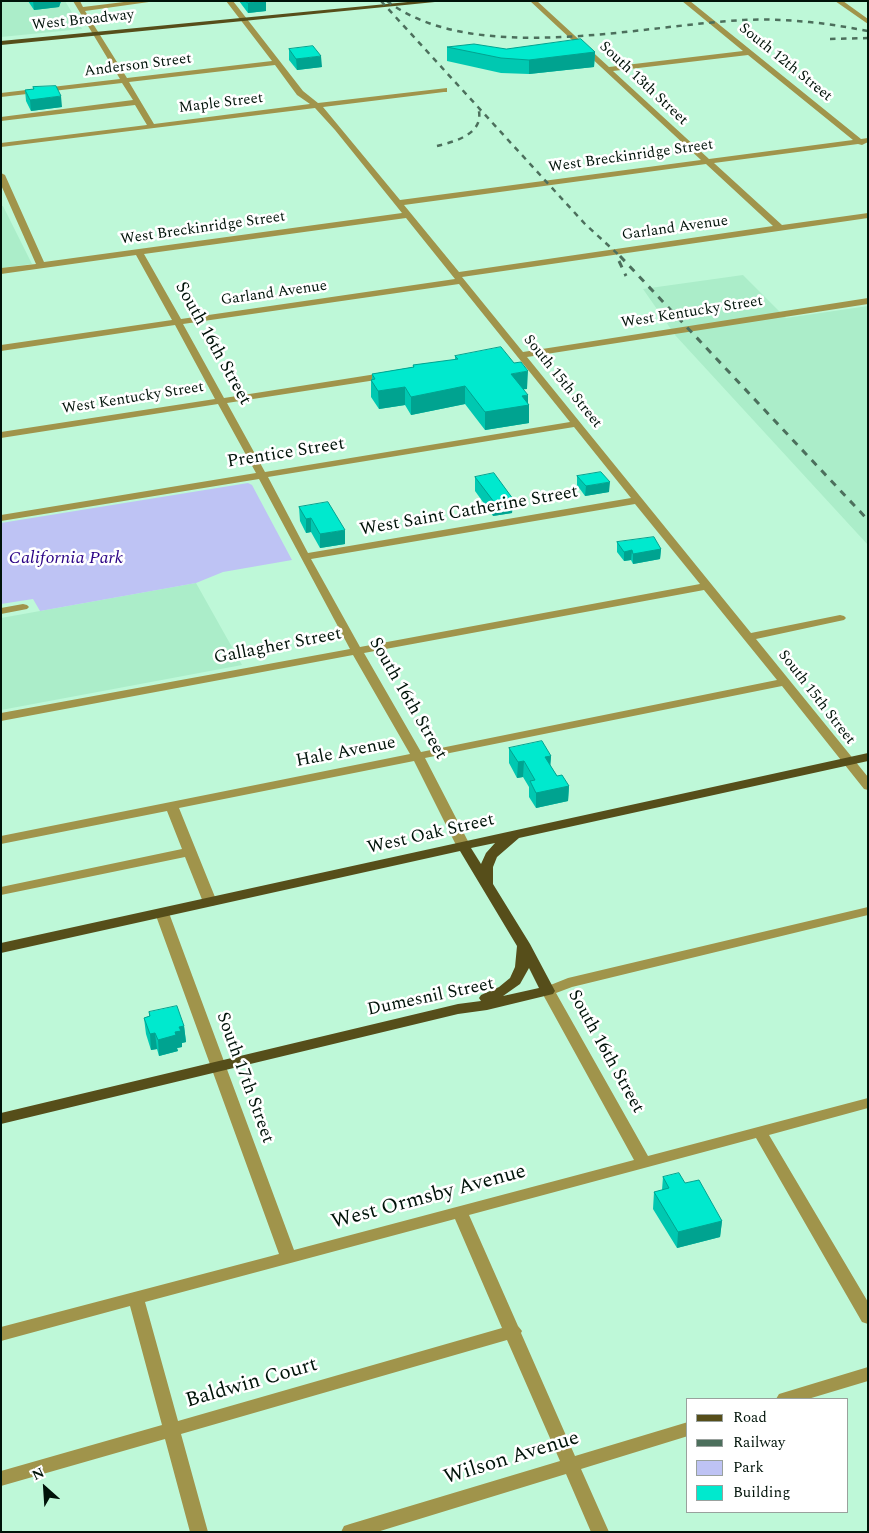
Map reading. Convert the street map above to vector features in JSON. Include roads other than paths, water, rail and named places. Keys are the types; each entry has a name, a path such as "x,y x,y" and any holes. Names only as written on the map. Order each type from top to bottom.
{"main road":[{"name":"West Broadway","path":"1,43 283,18 442,1"},
{"name":"West Oak Street","path":"1,948 868,757"},
{"path":"488,884 485,866 494,852 522,834"},
{"name":"South 16th Street","path":"464,846 474,866 488,884 523,944 548,991"},
{"path":"458,1009 500,993 510,986 522,971 523,944"},
{"name":"Dumesnil Street","path":"1,1119 458,1009 487,1005 548,991"}],"street":[{"path":"76,1 152,126"},
{"path":"81,9 153,1"},
{"name":"South 15th Street","path":"229,1 300,93 338,128 868,786"},
{"name":"South 13th Street","path":"534,1 779,227"},
{"name":"South 12th Street","path":"684,1 864,140 868,147"},
{"path":"838,1 868,22"},
{"path":"608,70 749,53"},
{"name":"Anderson Street","path":"1,96 277,63"},
{"name":"Maple Street","path":"1,145 444,90"},
{"path":"1,119 138,102"},
{"name":"West Breckinridge Street","path":"398,203 864,140"},
{"path":"1,175 41,265"},
{"name":"West Breckinridge Street","path":"1,271 408,215"},
{"name":"Garland Avenue","path":"1,348 779,227 868,215"},
{"name":"South 16th Street","path":"139,252 356,650 418,756 464,846"},
{"name":"West Kentucky Street","path":"521,354 868,300"},
{"name":"West Kentucky Street","path":"1,435 402,373"},
{"name":"Prentice Street","path":"1,518 577,424"},
{"name":"West Saint Catherine Street","path":"305,557 638,500"},
{"name":"Gallagher Street","path":"1,717 708,586"},
{"path":"1,611 23,607"},
{"path":"749,637 840,618"},
{"name":"Hale Avenue","path":"1,840 786,682"},
{"path":"171,806 210,902"},
{"path":"1,891 189,852"},
{"name":"Dumesnil Street","path":"548,991 568,983 868,910"},
{"name":"South 17th Street","path":"162,913 217,1067 290,1258"},
{"name":"South 16th Street","path":"548,991 644,1163"},
{"name":"West Ormsby Avenue","path":"1,1334 868,1103"},
{"path":"760,1132 868,1317"},
{"path":"460,1212 514,1331 600,1532"},
{"path":"136,1298 199,1532"},
{"name":"Baldwin Court","path":"1,1479 514,1331"},
{"path":"788,1398 868,1374"},
{"name":"Wilson Avenue","path":"350,1532 686,1430"}],"railway":[{"path":"381,1 478,107"},
{"path":"387,1 423,21 465,33 511,37 609,34 744,20 806,22 868,31"},
{"path":"830,39 868,38"},
{"path":"437,146 461,138 474,129 478,123 478,107"},
{"path":"478,107 585,224 621,257"},
{"path":"621,257 868,520"},
{"path":"619,261 626,276"}],"park label":[{"name":"California Park","path":"66,559"}]}
